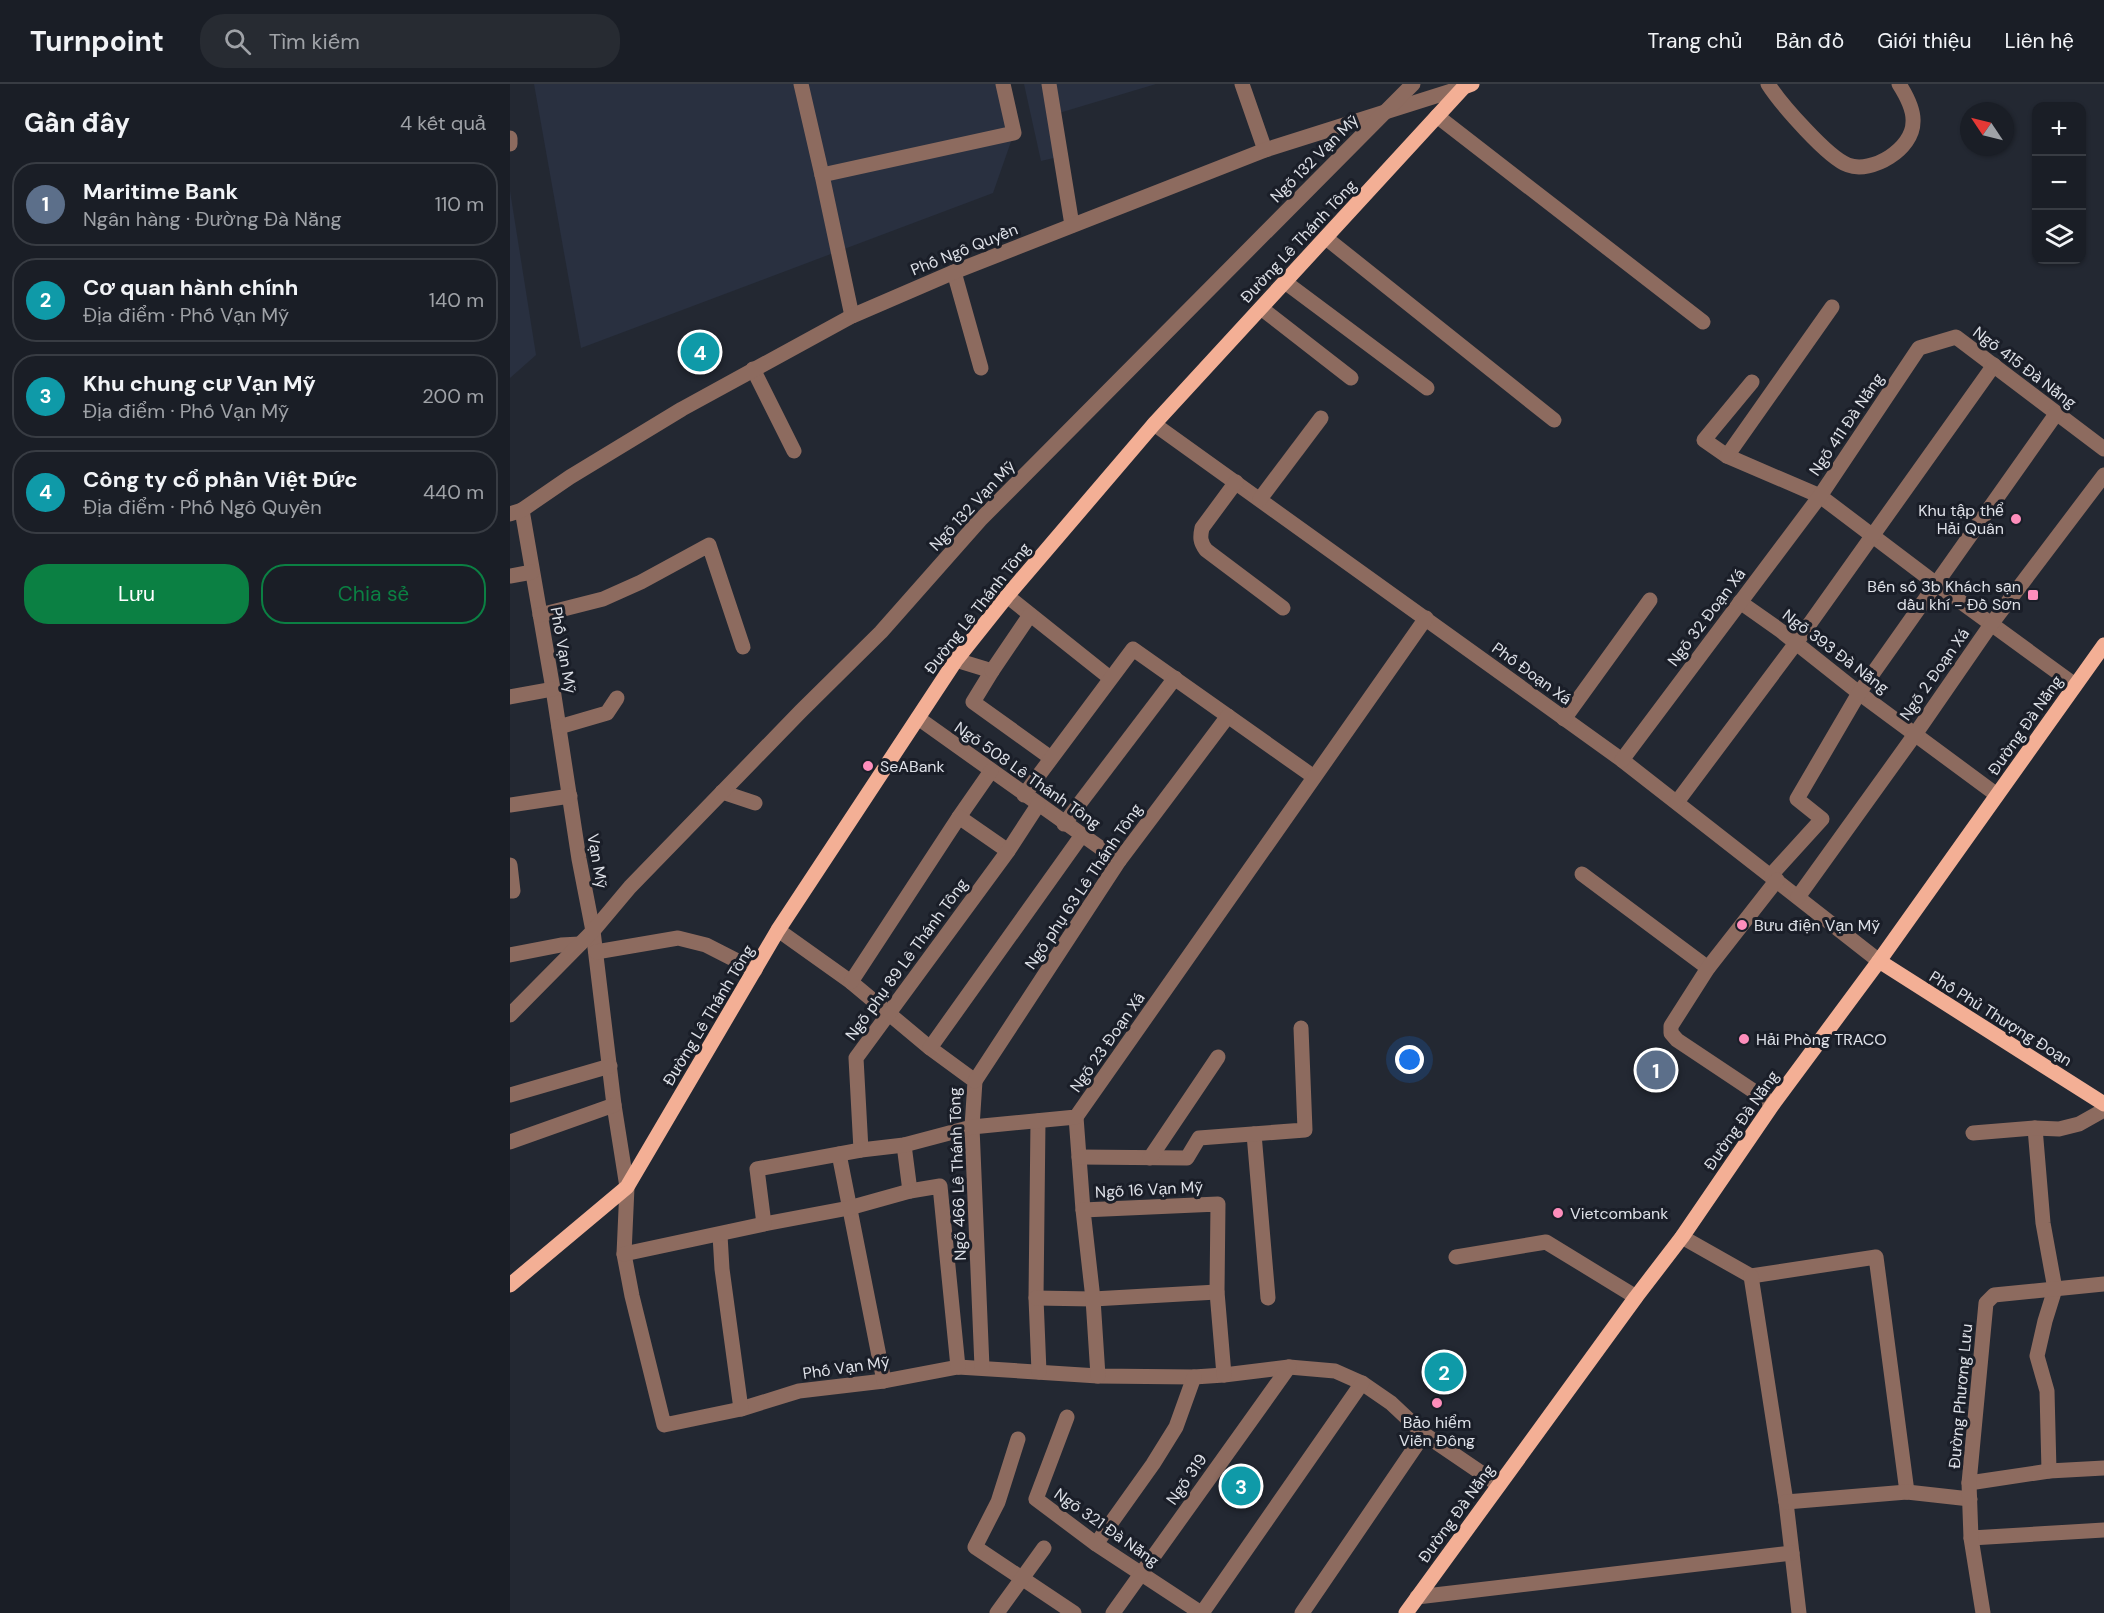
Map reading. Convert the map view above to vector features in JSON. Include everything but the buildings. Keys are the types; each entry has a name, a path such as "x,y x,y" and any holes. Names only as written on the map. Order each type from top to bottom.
{"main road":[{"name":"Đường Lê Thánh Tông","path":"510,1285 627,1187 778,930 956,660 1007,596 1154,424 1468,85"},
{"name":"Đường Đà Nẵng","path":"1406,1613 1682,1237 1773,1104 1879,962 2104,645"},
{"name":"Phố Phủ Thượng Đoạn","path":"1879,962 2104,1104"}],"street":[{"path":"801,84 852,316"},
{"path":"822,175 1014,134 1003,84"},
{"path":"1049,84 1072,225"},
{"path":"1242,84 1265,150"},
{"name":"Ngõ 132 Vạn Mỹ","path":"510,1015 593,931 630,887 722,792 881,632 980,520 1413,84"},
{"path":"1768,84 1781,104 1837,159 1857,166 1868,166 1880,162 1902,147 1909,137 1914,124 1912,111 1899,84"},
{"name":"Phố Ngô Quyền","path":"516,512 682,409 852,316 954,272 1265,150 1468,85"},
{"path":"1437,116 1703,322"},
{"path":"510,138 510,144"},
{"path":"1326,238 1554,420"},
{"path":"954,272 981,368"},
{"path":"1285,282 1427,388"},
{"path":"1727,456 1832,307"},
{"path":"1261,308 1351,378"},
{"name":"Ngõ 415 Đà Nẵng","path":"1919,348 1956,337 2104,448"},
{"name":"Ngõ 411 Đà Nẵng","path":"1919,348 1820,496 2075,685"},
{"path":"1677,802 1796,643 1994,365"},
{"path":"753,369 794,451"},
{"path":"1752,382 1704,440 1727,456 1820,496"},
{"path":"1773,1104 1677,1040 1671,1034 1671,1026 1708,968 1774,877 1822,819 1797,799 1859,693 2056,414"},
{"path":"1260,499 1321,418"},
{"name":"Phố Đoạn Xá","path":"1154,424 1622,760 1774,877 1879,962"},
{"name":"Ngõ 2 Đoạn Xá","path":"1798,897 1992,623 2104,475"},
{"path":"1236,482 1202,528 1200,537 1202,544 1206,550 1283,608"},
{"name":"Ngõ 32 Đoạn Xá","path":"1622,760 1820,496"},
{"name":"Phố Vạn Mỹ","path":"516,512 532,572 554,689 570,796"},
{"path":"540,615 603,599 641,582 709,545 743,647"},
{"path":"510,576 532,572"},
{"path":"1007,596 1110,678"},
{"path":"1564,719 1650,600"},
{"name":"Ngõ 393 Đà Nẵng","path":"1740,602 1997,795"},
{"path":"1030,615 973,702 1051,758"},
{"name":"Ngõ 23 Đoạn Xá","path":"764,1224 757,1169 861,1150 904,1145 972,1127 1076,1117 1426,618"},
{"path":"1024,795 1132,649 1314,777"},
{"path":"956,660 992,671"},
{"path":"1064,824 1175,678"},
{"path":"510,697 554,689"},
{"path":"559,726 607,713 617,698"},
{"name":"Ngõ phụ 63 Lê Thánh Tông","path":"975,1081 1119,861 1228,716"},
{"name":"Ngõ 508 Lê Thánh Tông","path":"918,718 1038,806 1119,861"},
{"path":"851,982 991,771"},
{"path":"722,792 755,803"},
{"path":"510,805 570,796"},
{"name":"Vạn Mỹ","path":"570,796 593,931"},
{"name":"Ngõ phụ 89 Lê Thánh Tông","path":"861,1150 856,1058 1008,851 1038,806"},
{"path":"959,817 1008,851"},
{"path":"930,1048 1082,835"},
{"path":"510,865 513,891 510,891"},
{"path":"1582,874 1708,968"},
{"name":"Ngõ 466 Lê Thánh Tông","path":"778,930 851,982 930,1048 975,1081 972,1127 982,1367"},
{"name":"Phố Vạn Mỹ","path":"593,931 614,1105 627,1187 624,1254 664,1425 741,1409 799,1391 884,1381 958,1367 1098,1376 1194,1377 1224,1376 1289,1367 1335,1371 1362,1383 1392,1403 1424,1434 1499,1485"},
{"path":"596,952 678,938 706,945 755,970"},
{"path":"510,955 561,945 580,944"},
{"path":"1079,1157 1187,1158 1199,1138 1305,1130 1301,1028"},
{"path":"1150,1158 1218,1056"},
{"path":"510,1095 610,1066"},
{"path":"510,1142 614,1105"},
{"path":"1973,1133 2035,1128 2059,1129 2079,1124 2104,1110"},
{"path":"1076,1117 1083,1210"},
{"path":"1038,1121 1036,1298 1040,1372"},
{"path":"2035,1128 2043,1223 2055,1288 2037,1356 2047,1391 2049,1472"},
{"path":"1254,1134 1268,1298"},
{"path":"904,1145 910,1191"},
{"path":"839,1154 884,1381"},
{"path":"624,1254 849,1208 910,1191 940,1186 958,1367"},
{"name":"Ngõ 16 Vạn Mỹ","path":"1098,1376 1093,1299 1083,1210 1218,1204 1217,1292 1224,1376"},
{"path":"720,1235 722,1269 741,1409"},
{"path":"1682,1237 1751,1276 1875,1257 1907,1492"},
{"path":"1455,1257 1545,1242 1636,1297"},
{"path":"1751,1276 1786,1502 1799,1613"},
{"name":"Đường Phương Lưu","path":"1983,1613 1971,1538 1969,1483 1986,1303 1994,1295 2104,1284"},
{"path":"1036,1298 1093,1299 1217,1292"},
{"name":"Ngõ 319","path":"1113,1613 1289,1367"},
{"path":"1096,1544 1153,1464 1176,1427 1194,1377"},
{"path":"1202,1613 1362,1383"},
{"name":"Ngõ 321 Đà Nẵng","path":"1067,1417 1036,1498 1096,1544 1202,1613"},
{"path":"1302,1613 1424,1434"},
{"path":"1018,1439 998,1502 975,1547 1074,1613"},
{"path":"1969,1483 2049,1472 2104,1468"},
{"path":"1786,1502 1907,1492 1970,1499"},
{"path":"1971,1538 2104,1530"},
{"path":"997,1613 1044,1548"},
{"path":"1418,1597 1792,1553"}],"shaded area":[{"path":"534,84 1003,84 1014,133 993,193 581,348"},
{"path":"1024,84 1156,84 1049,116 1058,157 1041,161"},
{"path":"510,191 536,355 510,378"}],"place":[{"name":"Công ty cổ phần Việt Đức","path":"700,352"},
{"name":"Khu tập thể Hải Quân","path":"2016,519"},
{"name":"Bến số 3b Khách sạn dầu khí - Đồ Sơn","path":"2033,595"},
{"name":"SeABank","path":"868,766"},
{"name":"Bưu điện Vạn Mỹ","path":"1742,925"},
{"name":"Hải Phòng TRACO","path":"1744,1039"},
{"name":"Maritime Bank","path":"1656,1070"},
{"name":"Vietcombank","path":"1558,1213"},
{"name":"Cơ quan hành chính","path":"1444,1372"},
{"name":"Bảo hiểm Viễn Đông","path":"1437,1403"},
{"name":"Khu chung cư Vạn Mỹ","path":"1241,1486"}]}
